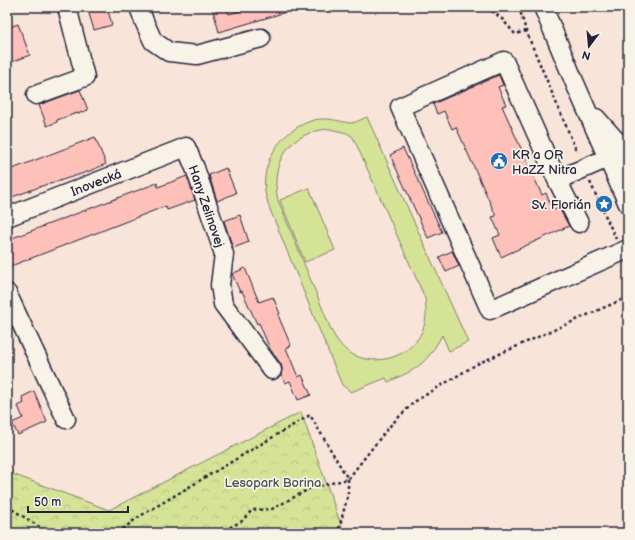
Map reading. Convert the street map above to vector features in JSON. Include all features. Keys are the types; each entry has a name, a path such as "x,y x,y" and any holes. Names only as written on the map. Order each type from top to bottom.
{"street":[{"path":"36,95 85,77 67,7"},
{"path":"140,7 144,21 153,41 169,52 197,55 262,38"},
{"path":"544,7 584,104 628,204"},
{"path":"579,223 557,180 504,61 400,107 490,310 623,246"},
{"path":"584,104 620,145 628,168"},
{"name":"Inovecká","path":"7,217 186,147"},
{"name":"Hany Zelinovej","path":"186,147 195,168 224,254 220,286 223,304 272,370"},
{"path":"557,180 608,158"},
{"path":"7,293 66,419"}],"path":[{"path":"487,7 502,19 515,34 526,31"},
{"path":"519,7 526,31 577,152"},
{"path":"589,180 623,246"},
{"path":"219,533 242,521 252,510 272,509 311,488 348,479 388,428 414,402 477,364 628,297"},
{"path":"118,533 137,518 310,415 348,479 348,494 338,533"},
{"path":"7,506 49,533"}],"green space":[{"path":"367,117 468,342 449,351 442,335 426,360 414,369 388,382 386,378 351,392 342,385 269,207 265,192 265,180 266,169 276,147 283,138 303,124 318,119 350,123","holes":["330,129 347,133 353,137 425,298 426,319 419,336 404,352 394,357 372,360 361,358 347,351 336,338 332,332 278,200 276,186 280,161 294,142 316,131"]},
{"path":"309,188 335,250 305,262 280,200"},
{"name":"Lesopark Borina","path":"301,412 344,533 7,533 7,472 109,510"}],"building":[{"path":"87,7 107,7 112,25 94,30"},
{"path":"212,7 226,7 229,14 254,7 293,7 293,10 219,32"},
{"path":"18,24 30,55 7,64 7,28"},
{"name":"KR a OR HaZZ Nitra","path":"499,75 503,85 498,87 506,105 502,106 542,195 546,193 553,210 559,208 569,226 501,257 493,238 500,235 492,217 496,216 456,127 452,129 444,111 437,114 433,104"},
{"path":"80,90 88,110 57,120 57,122 47,126 39,105"},
{"path":"95,137 106,164 87,172 50,183 7,199 7,171"},
{"path":"403,148 442,232 428,238 390,155"},
{"path":"226,168 236,193 217,201 209,175"},
{"path":"187,176 195,200 167,210 166,206 11,266 7,257 7,240 157,183 158,187"},
{"path":"240,215 249,242 233,248 224,221"},
{"path":"452,251 459,266 446,272 439,257"},
{"path":"245,268 259,302 273,297 280,314 278,315 291,346 286,348 298,377 302,375 311,395 298,400 290,381 285,383 281,374 281,364 270,349 259,323 257,324 242,291 240,292 232,274"},
{"path":"34,391 47,422 18,435 12,423 23,418 18,406 24,403 22,397"}],"place":[{"name":"KR a OR HaZZ Nitra","path":"499,161"},
{"name":"Sv. Florián","path":"604,204"}]}
